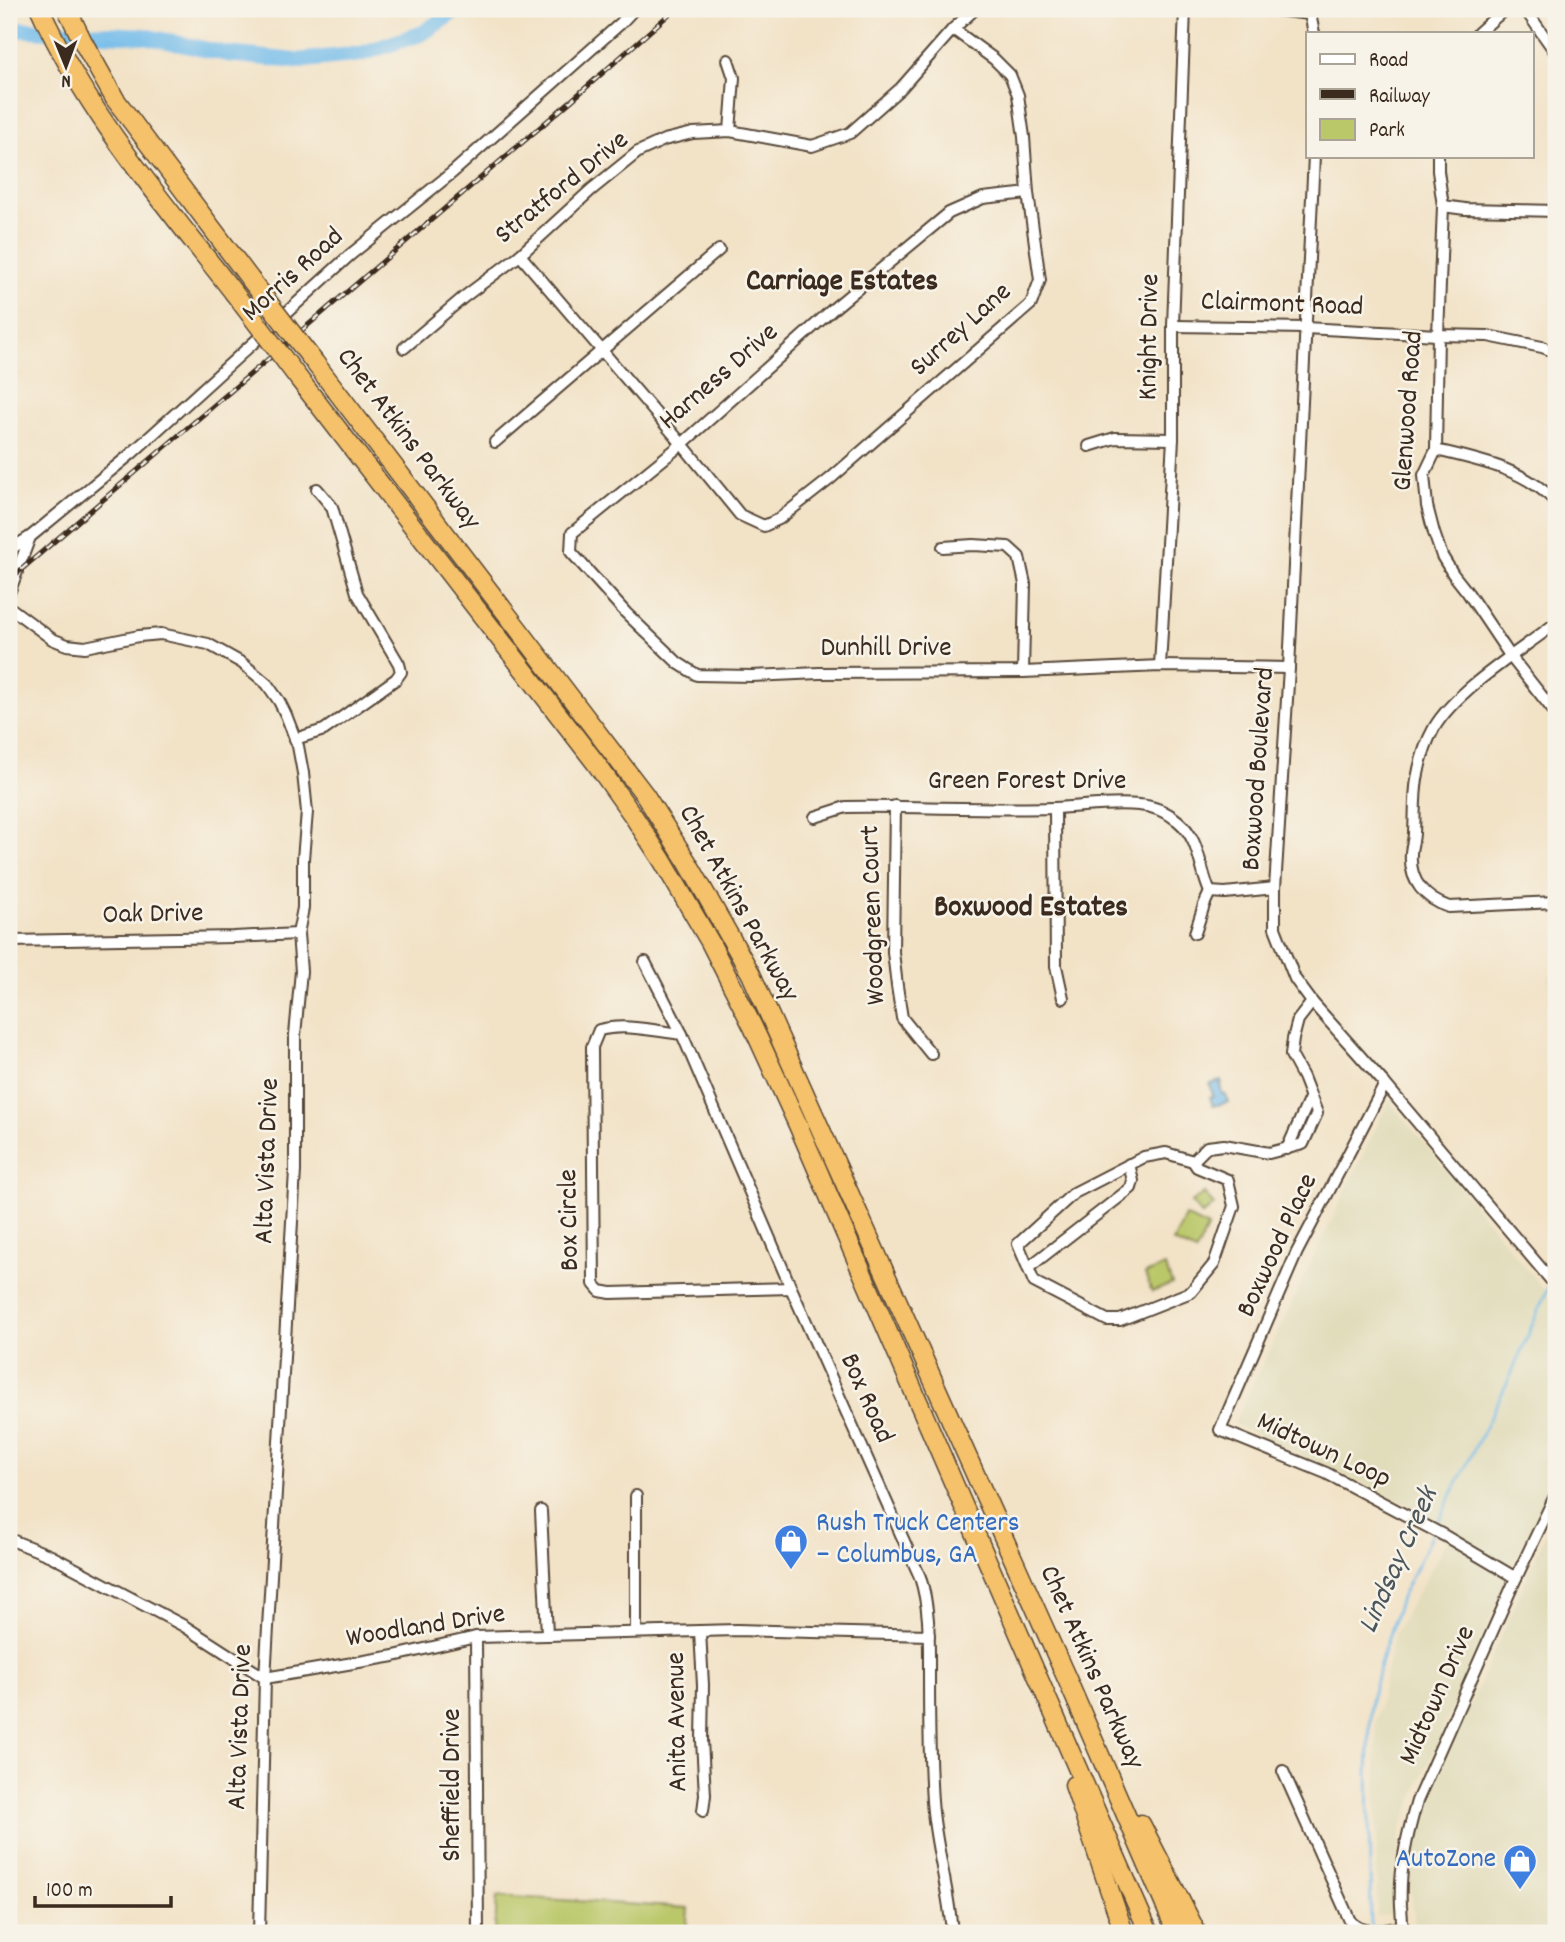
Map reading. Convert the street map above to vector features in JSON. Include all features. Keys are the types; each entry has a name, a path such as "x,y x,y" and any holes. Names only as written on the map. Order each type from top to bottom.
{"highway":[{"name":"Chet Atkins Parkway","path":"38,9 87,97 138,169 595,762 662,860 710,942 753,1027 786,1101 1149,1933"},
{"name":"Chet Atkins Parkway","path":"66,9 115,99 645,796 688,863 751,974 1067,1679 1177,1933"},
{"path":"1030,1656 1124,1933"},
{"path":"1067,1679 1197,1933"}],"street":[{"name":"Morris Road","path":"9,550 30,537 131,454 349,256 453,172 634,9"},
{"name":"Stratford Drive","path":"404,348 464,297 520,255 591,190 638,152 664,140 693,133 730,131 812,146 850,133 901,88 975,9"},
{"name":"Knight Drive","path":"1160,666 1172,439 1173,326 1185,9"},
{"path":"1269,9 1310,14 1314,32"},
{"path":"1479,32 1506,9"},
{"path":"1525,9 1556,53"},
{"name":"Surrey Lane","path":"682,444 740,515 764,526 779,519 830,479 1031,304 1040,279 1018,95 1010,75 994,59 954,29"},
{"path":"728,60 734,78 730,131"},
{"name":"Boxwood Boulevard","path":"1314,158 1275,928 1295,979 1312,1002 1556,1286"},
{"name":"Glenwood Road","path":"1438,158 1443,206 1437,335 1436,450 1424,475 1427,506 1442,556 1453,574 1511,657 1556,714"},
{"name":"Harness Drive","path":"587,521 682,444 822,318 949,213 983,198 1028,192"},
{"path":"1443,206 1556,211"},
{"path":"495,442 719,250"},
{"path":"520,255 682,444"},
{"name":"Clairmont Road","path":"1173,326 1305,328 1488,336 1556,352"},
{"path":"1089,446 1115,438 1172,439"},
{"path":"1436,450 1516,474 1535,484 1556,502"},
{"path":"295,739 324,730 401,673 399,664 357,593 332,507 317,489"},
{"name":"Dunhill Drive","path":"587,521 572,533 571,552 626,613 678,663 697,675 1023,672 1160,666 1289,668"},
{"path":"9,593 30,537"},
{"path":"943,547 1008,547 1019,557 1025,584 1023,672"},
{"name":"Alta Vista Drive","path":"9,607 52,639 67,645 85,648 161,634 208,643 242,663 267,684 279,701 295,739 303,773 307,812 303,908 298,934 301,971 295,1035 295,1171 265,1678 259,1933"},
{"path":"1556,623 1480,679 1442,716 1428,740 1420,766 1415,792 1411,857 1413,870 1425,894 1449,907 1556,902"},
{"name":"Green Forest Drive","path":"815,817 846,807 1055,808 1115,803 1141,805 1167,813 1187,830 1194,842 1210,892"},
{"name":"Woodgreen Court","path":"895,806 893,952 897,986 902,1018 930,1054"},
{"path":"1055,808 1056,965 1063,998"},
{"path":"1195,933 1210,892 1275,888"},
{"name":"Oak Drive","path":"9,941 298,934"},
{"name":"Box Road","path":"645,962 682,1034 791,1288 920,1577 925,1593 929,1635 932,1804 952,1933"},
{"path":"1194,1161 1207,1146 1224,1145 1269,1153 1287,1149 1303,1129 1310,1098 1291,1055 1298,1020 1312,1002"},
{"name":"Box Circle","path":"682,1034 613,1026 599,1030 592,1047 594,1283 600,1291 636,1293 791,1288"},
{"name":"Boxwood Place","path":"1220,1430 1297,1252 1385,1084"},
{"path":"1166,1153 1194,1161 1197,1167 1228,1180 1234,1206 1214,1264 1191,1292 1120,1320 1107,1320 1034,1282 1018,1244 1074,1193 1144,1157 1166,1153"},
{"path":"1028,1268 1131,1188 1133,1181 1129,1164"},
{"name":"Midtown Loop","path":"1220,1430 1326,1473 1445,1536 1516,1578"},
{"name":"Midtown Drive","path":"1283,1771 1350,1921 1361,1930 1404,1930 1402,1867 1407,1834 1417,1801 1556,1494"},
{"path":"636,1496 636,1632"},
{"path":"541,1511 547,1634"},
{"path":"9,1539 51,1556 184,1626 265,1678"},
{"name":"Woodland Drive","path":"265,1678 394,1656 476,1637 636,1632 822,1631 929,1635"},
{"name":"Anita Avenue","path":"700,1632 705,1795 703,1811"},
{"name":"Sheffield Drive","path":"476,1637 478,1933"}],"shaded area":[{"path":"1549,975 1556,975 1556,1156 1551,1088"},
{"path":"1389,1100 1556,1305 1556,1480 1515,1561 1401,1828 1392,1915 1377,1916 1376,1720 1394,1634 1455,1527 1234,1424"},
{"path":"1556,1515 1556,1933 1416,1933 1409,1874 1425,1808"}],"green space":[{"path":"1204,1193 1214,1205 1202,1215 1191,1203"},
{"path":"1185,1216 1208,1227 1196,1252 1173,1242"},
{"path":"1165,1266 1172,1284 1152,1292 1145,1274"},
{"path":"497,1896 688,1908 686,1933 495,1933"}],"water":[{"path":"1221,1081 1222,1094 1225,1094 1228,1102 1213,1106 1210,1084"}],"waterway":[{"path":"9,29 144,36 227,54 296,61 361,54 423,33 458,9"},
{"name":"Lindsay Creek","path":"1553,1276 1556,1269"},
{"name":"Lindsay Creek","path":"1436,1526 1512,1373 1549,1285"},
{"name":"Lindsay Creek","path":"1371,1926 1368,1772 1371,1700 1401,1598 1433,1532"}],"railway":[{"path":"9,580 675,9"}],"place":[{"name":"Rush Truck Centers – Columbus, GA","path":"791,1571"},
{"name":"AutoZone","path":"1520,1891"}],"district":[{"name":"Carriage Estates","path":"842,283"},
{"name":"Boxwood Estates","path":"1031,909"}]}
